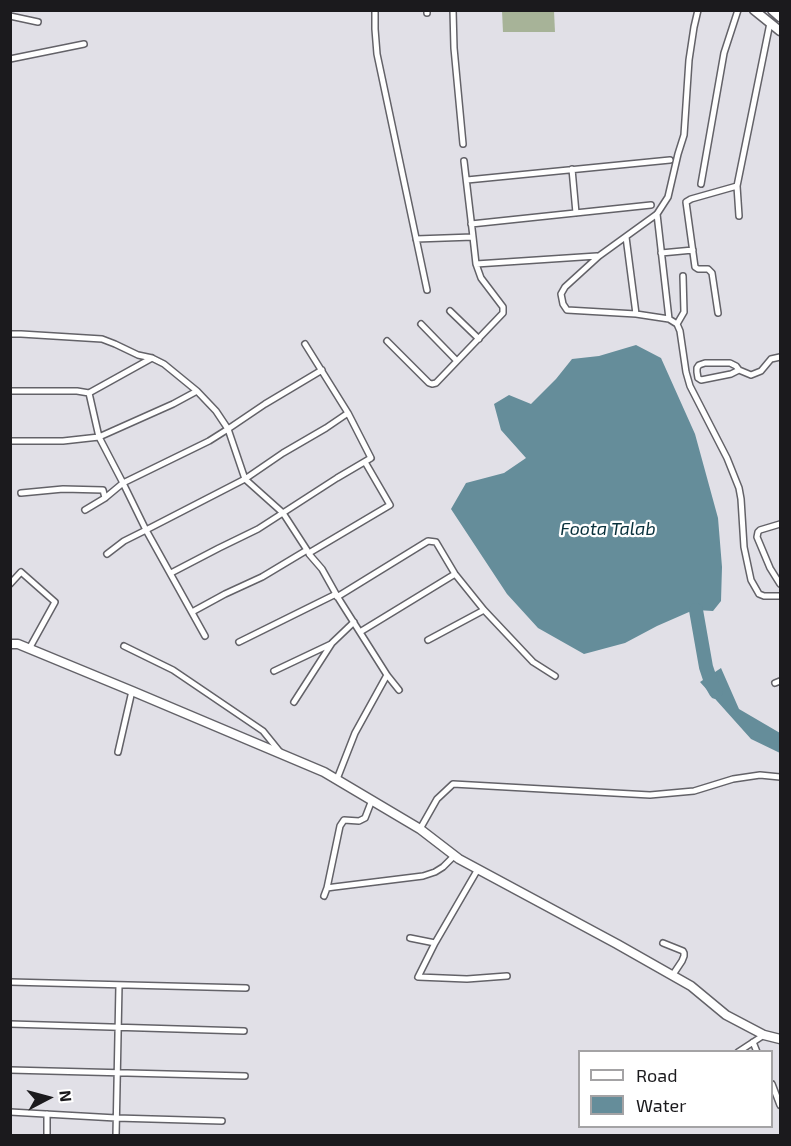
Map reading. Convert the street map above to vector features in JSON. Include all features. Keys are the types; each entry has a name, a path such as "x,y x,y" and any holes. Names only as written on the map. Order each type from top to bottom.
{"main road":[{"path":"753,10 780,31"},
{"path":"772,10 780,17"},
{"path":"10,644 18,644 324,772 420,829 454,856 617,944 691,987 726,1015 764,1035 780,1039"}],"street":[{"path":"375,10 377,54 427,290"},
{"path":"453,10 454,48 463,144"},
{"path":"698,10 691,44 684,135 668,197 657,214 599,256 565,287 561,294 567,310 636,314 669,319 677,324 690,386 728,458 739,488 744,547 751,580 759,594 780,596"},
{"path":"701,184 724,53 738,10"},
{"path":"10,16 38,22"},
{"path":"739,216 737,186 770,23"},
{"path":"10,59 84,44"},
{"path":"467,180 670,160"},
{"path":"387,341 432,384 436,383 502,314 503,307 481,278 476,264 464,162"},
{"path":"572,170 576,213"},
{"path":"717,313 712,273 708,269 695,267 686,202 737,186"},
{"path":"471,224 651,205"},
{"path":"657,214 669,319"},
{"path":"416,239 473,237"},
{"path":"626,237 636,314"},
{"path":"662,253 693,250"},
{"path":"476,264 599,256"},
{"path":"677,324 684,312 683,276"},
{"path":"450,311 479,339"},
{"path":"421,324 457,361"},
{"path":"10,334 102,339 138,356 152,358 164,364 197,391 216,411 228,429 245,479 284,513 308,552 322,569 387,675 399,690"},
{"path":"171,573 258,529 371,458 348,413 305,344"},
{"path":"739,370 705,380 698,378 697,372 699,365 705,363 730,363 747,374 757,374 771,359 780,357"},
{"path":"10,391 89,393 152,358"},
{"path":"85,510 105,498 123,483 209,441 322,370"},
{"path":"10,441 63,441 99,437 197,391"},
{"path":"89,393 99,437 146,530 205,636"},
{"path":"107,554 124,541 245,479 348,413"},
{"path":"192,612 262,577 390,505 365,462"},
{"path":"21,493 63,489 103,490 105,498"},
{"path":"780,524 760,530 757,534 770,568 780,584"},
{"path":"239,642 337,596 428,541 436,542 455,574 484,610 533,662 555,676"},
{"path":"10,584 21,572 55,602 29,649"},
{"path":"360,632 455,574"},
{"path":"428,640 484,610"},
{"path":"294,702 333,643 354,622"},
{"path":"274,671 333,643"},
{"path":"124,646 172,670 254,725 266,734 282,754"},
{"path":"337,779 356,734 387,675"},
{"path":"118,752 132,691"},
{"path":"420,829 436,799 453,784 650,795 694,792 733,779 760,775 780,777"},
{"path":"324,896 340,825 344,820 359,821 365,818 372,800"},
{"path":"327,888 423,876 443,867 454,856"},
{"path":"478,869 418,977 467,979 507,976"},
{"path":"410,938 435,943"},
{"path":"663,943 684,953 682,961 672,976"},
{"path":"10,982 246,988"},
{"path":"116,1136 118,986"},
{"path":"10,1024 244,1031"},
{"path":"741,1050 764,1035"},
{"path":"753,1042 756,1050"},
{"path":"10,1070 245,1076"},
{"path":"773,1089 780,1105"},
{"path":"10,1112 222,1121"},
{"path":"47,1114 47,1136"}],"green space":[{"path":"502,11 554,11 555,32 503,32"}],"water":[{"name":"Foota Talab","path":"636,345 661,358 695,434 718,518 722,567 721,601 713,611 689,612 625,643 584,654 538,628 507,594 451,509 466,483 504,473 526,458 501,430 494,404 509,395 531,404 572,359 599,356"},
{"path":"721,668 739,709 780,733 780,753 751,739 700,682"}],"waterway":[{"path":"696,610 706,667 716,692"}]}
